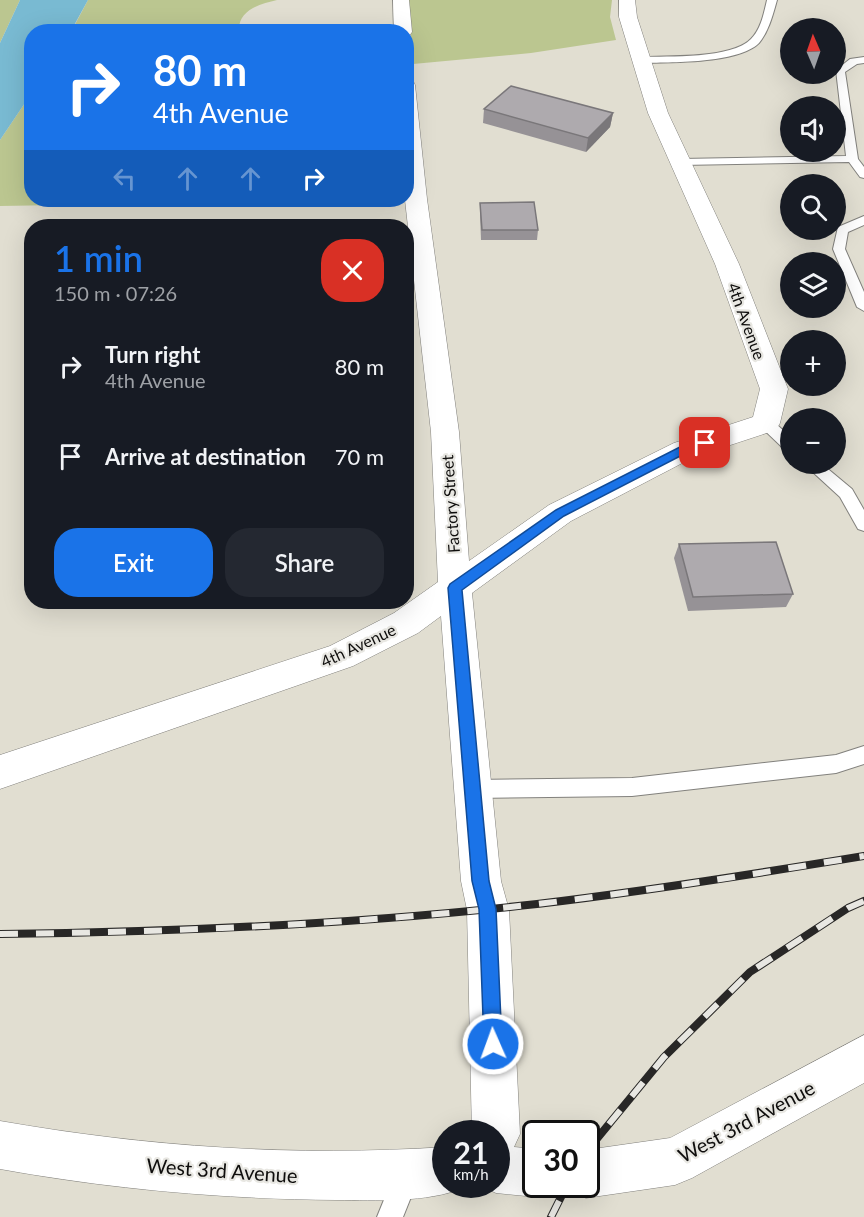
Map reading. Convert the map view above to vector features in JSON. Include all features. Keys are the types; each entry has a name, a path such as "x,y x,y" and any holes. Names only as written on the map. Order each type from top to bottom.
{"street":[{"path":"400,0 402,24"},
{"name":"4th Avenue","path":"0,772 341,656 406,623 570,508 684,450 766,423 774,389 727,264 658,113 628,17 627,0"},
{"name":"Factory Street","path":"414,176 445,432 472,789 481,881 488,909 503,1120"},
{"name":"West 3rd Avenue","path":"600,1172 675,1161 864,1058"},
{"name":"West 3rd Avenue","path":"0,1145 67,1158 223,1173 351,1176 426,1172"}],"lane":[{"path":"641,60 704,58 753,45 761,33 772,0"},
{"path":"864,60 854,61 840,71 852,159 864,174"},
{"path":"681,162 852,159"},
{"path":"864,220 842,230 839,249 860,286 864,307"},
{"path":"766,423 780,436"},
{"path":"823,474 846,494 864,525"},
{"path":"472,789 632,787 836,764 864,755"},
{"path":"390,1217 426,1172"}],"shaded area":[{"path":"88,0 864,0 864,1217 0,1217 0,140 24,104 24,207 414,207 414,24 75,24"}],"green space":[{"path":"0,0 20,0 0,43"},
{"path":"88,0 277,0 251,9 242,18 240,24 75,24"},
{"path":"408,0 612,0 610,17 616,40 531,53 414,64 414,24 410,24"},
{"path":"24,104 24,206 0,206 0,140"}],"water":[{"path":"20,0 88,0 75,24 24,24 24,104 0,140 0,43"}],"building":[{"path":"511,86 613,113 588,138 484,109"},
{"path":"534,202 538,230 482,230 480,203"},
{"path":"776,542 793,594 693,597 679,544"}],"railway":[{"path":"0,934 269,926 470,911 660,888 864,856"},
{"path":"600,1135 664,1057 750,972 848,908 864,901"},
{"path":"551,1217 560,1198"}],"route":[{"path":"493,1044 488,909 481,881 455,588 560,513 684,450 705,443"}]}
